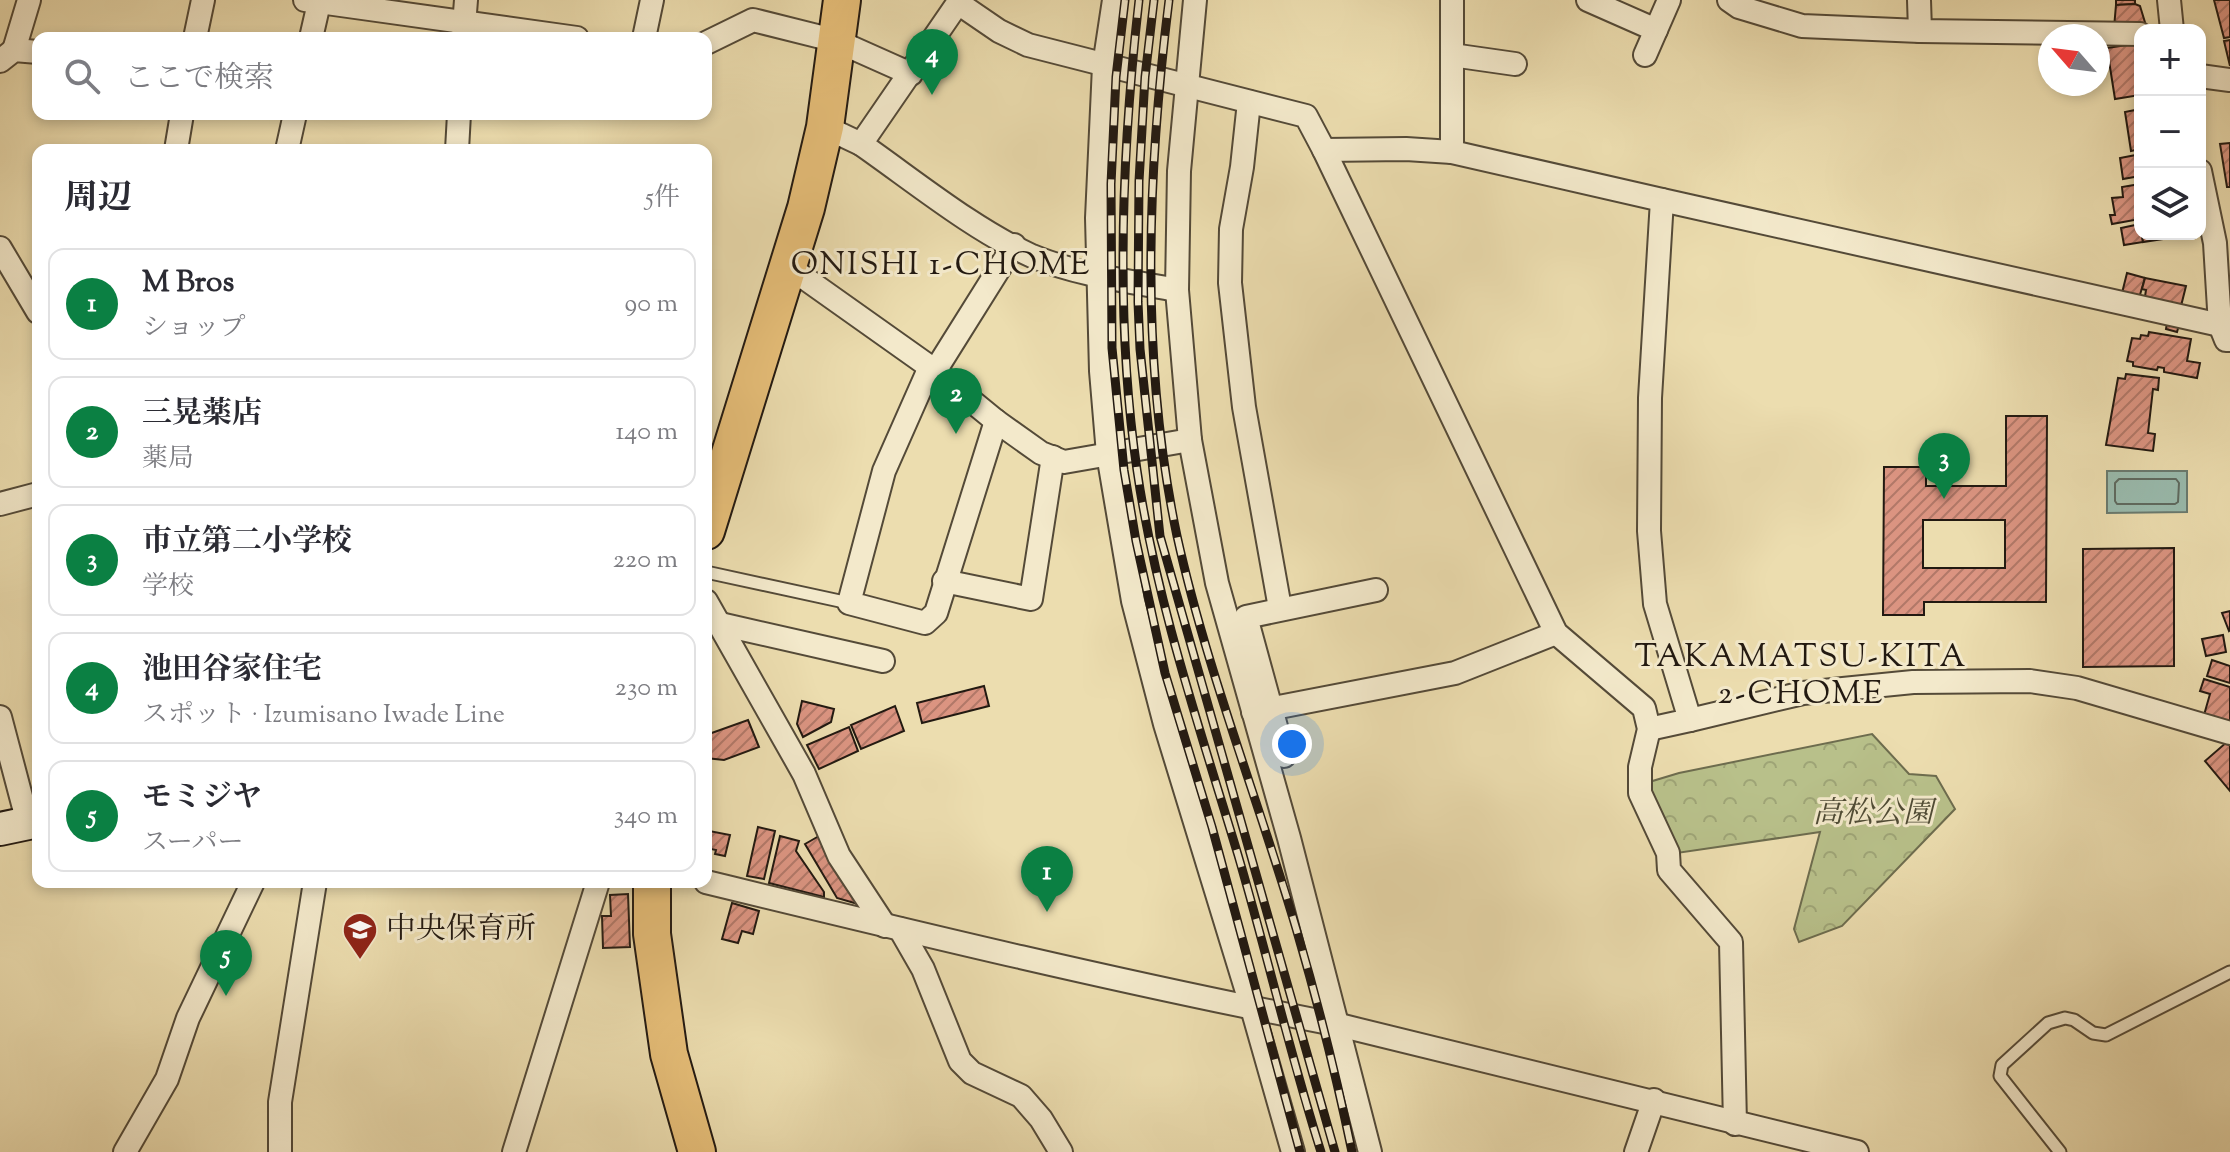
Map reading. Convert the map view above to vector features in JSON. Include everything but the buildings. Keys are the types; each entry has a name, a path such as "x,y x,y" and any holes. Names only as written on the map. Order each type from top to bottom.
{"main road":[{"path":"712,512 789,267 825,127 842,0"},
{"path":"652,888 652,934 669,1054 697,1152"}],"street":[{"path":"29,0 7,55 32,53"},
{"path":"179,0 202,4 196,32"},
{"path":"645,32 652,0"},
{"path":"1114,0 1104,66 1097,218 1101,371 1108,454 1133,601 1165,724 1293,1152"},
{"path":"1195,0 1179,171 1177,290 1190,440 1217,583 1262,711 1284,756"},
{"path":"1452,0 1452,152"},
{"path":"1588,0 1656,30"},
{"path":"1645,55 1669,0"},
{"path":"1729,0 1739,7 1802,26 2134,34"},
{"path":"1919,0 1920,31"},
{"path":"2169,0 2171,24"},
{"path":"311,32 312,2 539,32"},
{"path":"861,144 959,2 999,31 1028,45 1306,116 1556,633 1644,708 1649,729 1640,767 1640,793 1668,853 1669,870 1731,942 1735,1124"},
{"path":"712,40 753,20 837,41 911,74"},
{"path":"1452,55 1515,64"},
{"path":"2206,77 2230,80"},
{"path":"1249,102 1231,229 1230,283 1244,407 1280,608"},
{"path":"177,144 181,120"},
{"path":"288,144 294,120"},
{"path":"457,144 459,120"},
{"path":"825,127 861,144 985,229 1032,255 1083,273 1177,290"},
{"path":"1324,150 1452,152 1662,200 2226,341 2215,243 2206,200"},
{"path":"1662,200 1650,398 1649,531 1655,604 1690,720"},
{"path":"996,421 936,613 925,623 849,603 884,471 933,369 1014,245"},
{"path":"0,248 32,302"},
{"path":"789,267 933,369 1041,453 1064,462 1190,440"},
{"path":"944,581 1031,599 1053,457"},
{"path":"0,504 32,496"},
{"path":"1370,1152 1262,711 1246,617 1376,590"},
{"path":"712,611 804,774 839,856 923,969 960,1061 972,1073 1021,1096 1041,1119 1061,1152"},
{"path":"720,624 883,661"},
{"path":"1262,711 1455,673 1556,633"},
{"path":"1649,729 1803,693 1913,682 2030,681 2077,688 2230,733"},
{"path":"0,717 22,825"},
{"path":"712,883 893,927 1339,1025 1654,1100 1820,1148 1857,1152"},
{"path":"125,1152 167,1079 188,1018 250,888"},
{"path":"286,1149 280,1102 314,888"},
{"path":"514,1152 596,888"},
{"path":"1636,1152 1654,1100"}],"lane":[{"path":"712,573 849,603"},
{"path":"2060,1152 2000,1076 2002,1065 2048,1023 2065,1018 2074,1020 2093,1033 2106,1035 2230,972"}],"green space":[{"name":"高松公園","path":"1872,734 1909,774 1936,776 1955,809 1842,926 1799,942 1794,929 1820,832 1677,853 1646,783 1679,773"}],"water":[{"path":"2107,471 2187,471 2187,512 2107,513"}],"railway":[{"path":"1125,0 1116,77 1111,184 1112,348 1124,470 1165,673 1212,827 1300,1152"},
{"path":"1139,0 1128,116 1123,235 1126,354 1137,470 1167,616 1321,1152"},
{"path":"1154,0 1145,77 1139,181 1138,302 1140,349 1160,536 1335,1152"},
{"path":"1169,0 1156,134 1151,268 1152,336 1165,470 1189,587 1298,935 1352,1152"}],"place":[{"name":"池田谷家住宅","path":"932,95"},
{"name":"三晃薬店","path":"956,434"},
{"name":"市立第二小学校","path":"1944,499"},
{"name":"M Bros","path":"1047,912"},
{"name":"中央保育所","path":"360,961"},
{"name":"モミジヤ","path":"226,996"}],"district":[{"name":"ONISHI 1-CHOME","path":"941,266"},
{"name":"TAKAMATSU-KITA 2-CHOME","path":"1801,676"}]}
